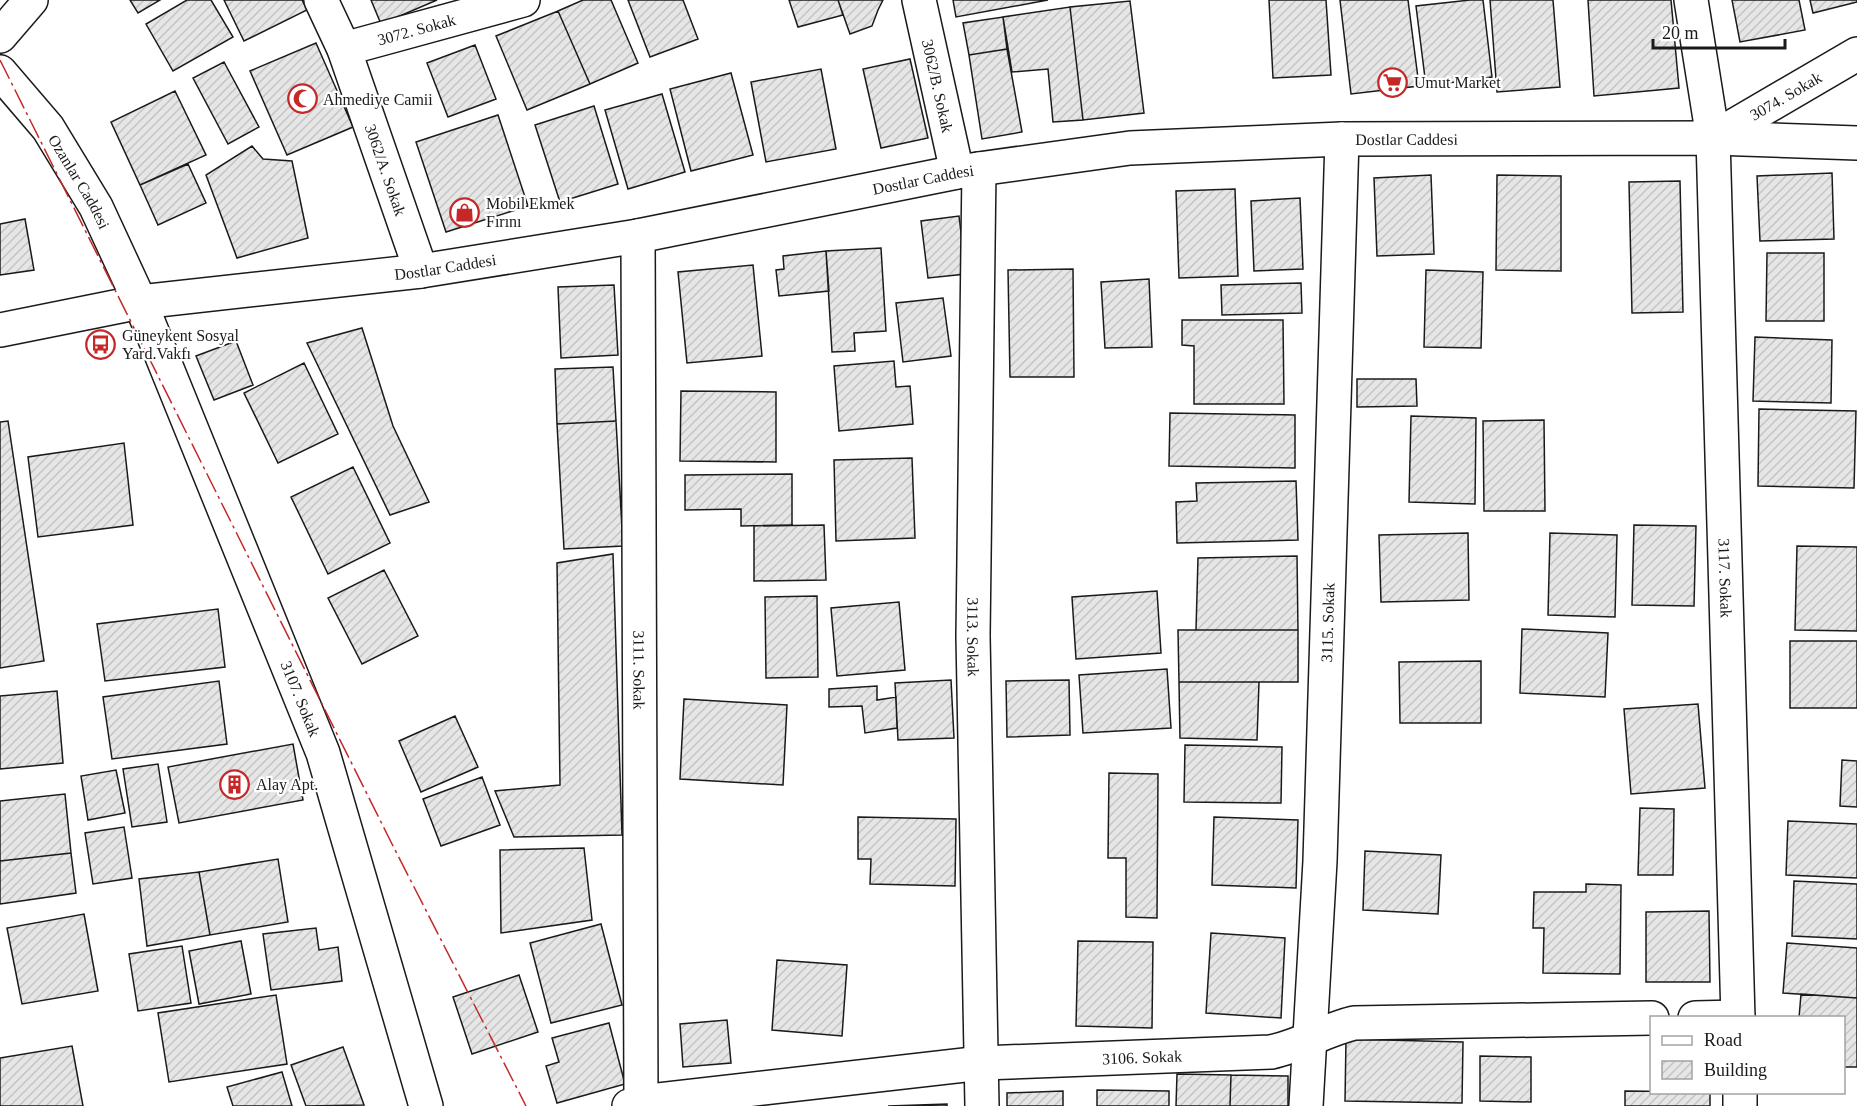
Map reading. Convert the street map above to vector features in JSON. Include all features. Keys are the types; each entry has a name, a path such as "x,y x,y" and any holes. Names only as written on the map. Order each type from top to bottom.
{"street":[{"path":"0,36 31,0"},
{"name":"3062/A. Sokak","path":"321,0 344,49 421,272"},
{"name":"3072. Sokak","path":"344,49 523,0"},
{"name":"3062/B. Sokak","path":"919,0 968,171"},
{"name":"3117. Sokak","path":"1691,0 1713,138 1738,1016"},
{"name":"3074. Sokak","path":"1713,138 1857,54"},
{"name":"Ozanlar Caddesi","path":"0,72 48,128 96,207 140,302"},
{"name":"Dostlar Caddesi","path":"0,330 140,302 421,272 638,236 968,171 1130,148 1342,138 1713,138 1857,143"},
{"name":"3115. Sokak","path":"1306,1106 1320,861 1342,138"},
{"name":"3113. Sokak","path":"968,171 973,636 982,1106"},
{"name":"3111. Sokak","path":"635,1104 638,236"},
{"name":"3107. Sokak","path":"140,302 322,753 426,1106"},
{"name":"3106. Sokak","path":"635,1104 982,1063 1271,1052 1291,1048 1332,1028 1354,1023 1650,1018"}],"building":[{"path":"130,0 160,0 138,13"},
{"path":"187,0 211,0 233,37 173,71 146,24"},
{"path":"224,0 302,0 307,10 244,41"},
{"path":"371,0 437,0 381,24"},
{"path":"583,0 611,0 638,63 590,84 558,11"},
{"path":"628,0 683,0 698,39 650,57"},
{"path":"789,0 838,0 843,15 798,27"},
{"path":"838,0 883,0 872,26 850,34"},
{"path":"953,0 1048,0 956,17"},
{"path":"1269,0 1326,0 1331,75 1273,78"},
{"path":"1340,0 1408,0 1419,86 1351,94"},
{"path":"1483,0 1492,77 1426,86 1416,6"},
{"path":"1490,0 1553,0 1560,87 1497,92"},
{"path":"1588,0 1671,0 1679,88 1594,96"},
{"path":"1732,0 1799,0 1805,30 1740,42"},
{"path":"1810,0 1857,0 1857,2 1813,13"},
{"path":"1130,1 1144,113 1083,120 1070,7"},
{"path":"1070,7 1083,120 1053,122 1048,69 1012,72 1003,17"},
{"path":"558,11 590,84 527,110 496,36"},
{"path":"1003,17 1007,49 969,55 963,23"},
{"name":"Ahmediye Camii","path":"316,43 353,127 287,155 250,71"},
{"path":"475,45 496,99 448,117 427,63"},
{"path":"1007,49 1022,132 982,139 969,55"},
{"path":"910,59 928,138 881,148 863,69"},
{"path":"224,62 259,127 228,144 193,78"},
{"path":"821,69 836,149 766,162 751,82"},
{"path":"731,73 753,155 691,171 670,89"},
{"path":"175,91 206,155 140,185 111,122"},
{"path":"662,94 685,172 628,189 605,110"},
{"path":"594,106 618,184 560,202 535,125"},
{"path":"498,115 528,206 446,232 416,142"},
{"path":"252,146 263,159 292,161 308,238 237,258 206,175"},
{"path":"188,164 206,203 158,225 140,185"},
{"path":"1832,173 1834,239 1760,241 1757,176"},
{"path":"1431,175 1434,254 1377,256 1374,178"},
{"path":"1497,175 1561,176 1561,271 1496,270"},
{"path":"1680,181 1683,312 1632,313 1629,182"},
{"path":"1235,189 1238,276 1179,278 1176,191"},
{"path":"1300,198 1303,269 1254,271 1251,201"},
{"path":"959,216 966,274 928,278 921,221"},
{"path":"25,219 34,270 0,275 0,224"},
{"path":"881,248 886,331 854,333 855,351 832,352 826,251"},
{"path":"826,251 829,291 779,296 776,270 784,269 783,256"},
{"path":"1767,253 1824,253 1824,321 1766,321"},
{"path":"753,265 762,356 687,363 678,272"},
{"path":"1073,269 1074,377 1010,377 1008,270"},
{"path":"1426,270 1483,272 1481,348 1424,347"},
{"path":"1149,279 1152,347 1105,348 1101,282"},
{"path":"1301,283 1302,313 1222,315 1221,285"},
{"path":"614,285 618,355 561,358 558,287"},
{"path":"943,298 951,356 903,362 896,303"},
{"path":"1182,320 1283,320 1284,404 1194,404 1194,346 1182,345"},
{"path":"362,328 393,426 429,502 390,515 307,343"},
{"path":"1755,337 1832,340 1831,403 1753,401"},
{"path":"236,341 253,385 214,400 196,356"},
{"path":"894,361 896,387 910,386 913,424 839,431 834,366"},
{"path":"304,363 338,434 278,463 244,393"},
{"path":"613,367 616,421 557,424 555,369"},
{"path":"1357,379 1416,379 1417,406 1357,407"},
{"path":"681,391 776,392 776,462 680,461"},
{"path":"1759,409 1856,411 1854,488 1758,486"},
{"path":"1170,413 1295,415 1295,468 1169,466"},
{"path":"1411,416 1476,418 1475,504 1409,502"},
{"path":"1544,420 1545,511 1484,511 1483,421"},
{"path":"8,421 44,661 0,668 0,422"},
{"path":"616,421 623,546 564,549 557,424"},
{"path":"124,443 133,525 38,537 28,457"},
{"path":"912,458 915,538 836,541 834,460"},
{"path":"353,467 390,543 328,574 291,497"},
{"path":"792,474 792,525 741,526 741,509 685,510 685,475"},
{"path":"1296,481 1298,540 1177,543 1176,502 1197,501 1196,483"},
{"path":"824,525 826,580 754,581 754,526"},
{"path":"1634,525 1696,526 1694,606 1632,605"},
{"path":"1468,533 1469,600 1381,602 1379,535"},
{"path":"1550,533 1617,535 1615,617 1548,615"},
{"path":"1797,546 1857,547 1857,631 1795,630"},
{"path":"613,554 622,835 514,837 495,791 560,785 557,563"},
{"path":"1297,556 1298,630 1196,630 1198,558"},
{"path":"384,570 418,636 362,664 328,598"},
{"path":"1157,591 1161,653 1076,659 1072,597"},
{"path":"817,596 818,677 766,678 765,597"},
{"path":"899,602 905,670 837,676 831,608"},
{"path":"218,609 225,667 105,681 97,624"},
{"path":"1522,629 1608,633 1605,697 1520,693"},
{"path":"1178,630 1298,630 1298,682 1179,682"},
{"path":"1790,641 1857,641 1857,708 1790,708"},
{"path":"1481,661 1481,723 1400,723 1399,662"},
{"path":"1167,669 1171,728 1083,733 1079,675"},
{"path":"951,680 954,738 898,740 895,683"},
{"path":"1069,680 1070,735 1007,737 1006,681"},
{"path":"219,681 227,744 112,759 103,697"},
{"path":"1179,682 1259,682 1257,740 1180,738"},
{"path":"877,686 877,700 896,697 897,728 865,733 862,706 829,707 829,689"},
{"path":"57,691 63,763 0,769 0,696"},
{"path":"684,699 787,705 783,785 680,779"},
{"path":"1698,704 1705,788 1631,794 1624,709"},
{"path":"455,716 478,767 421,792 399,741"},
{"name":"Alay Apt.","path":"293,744 303,800 179,823 168,767"},
{"path":"1185,745 1282,747 1281,803 1184,802"},
{"path":"1842,760 1857,761 1857,807 1840,806"},
{"path":"158,764 167,822 132,827 123,769"},
{"path":"116,770 125,813 88,820 81,776"},
{"path":"1109,773 1158,774 1157,918 1126,917 1126,858 1108,858"},
{"path":"482,777 500,825 441,846 423,799"},
{"path":"65,794 71,853 0,861 0,801"},
{"path":"1640,808 1674,809 1673,875 1638,875"},
{"path":"858,817 956,819 955,886 870,884 871,859 858,859"},
{"path":"1214,817 1298,820 1296,888 1212,885"},
{"path":"1788,821 1857,824 1857,878 1786,875"},
{"path":"124,827 132,878 93,884 85,833"},
{"path":"584,848 592,920 501,933 500,850"},
{"path":"1365,851 1441,855 1438,914 1363,910"},
{"path":"71,853 76,893 0,904 0,861"},
{"path":"278,859 288,922 210,935 199,872"},
{"path":"199,872 210,935 147,946 139,879"},
{"path":"1794,881 1857,884 1857,939 1792,936"},
{"path":"1586,884 1621,885 1620,974 1543,973 1544,928 1533,928 1534,892 1586,892"},
{"path":"1709,911 1710,982 1646,982 1646,912"},
{"path":"84,914 98,991 22,1004 7,928"},
{"path":"601,924 622,1005 551,1023 530,943"},
{"path":"316,928 319,950 338,947 342,981 271,990 263,934"},
{"path":"1211,933 1285,938 1281,1018 1206,1013"},
{"path":"241,941 251,994 199,1004 189,951"},
{"path":"1078,941 1153,942 1152,1028 1076,1026"},
{"path":"1787,943 1857,948 1857,998 1783,993"},
{"path":"182,946 191,1003 138,1011 129,954"},
{"path":"777,960 847,965 842,1036 772,1030"},
{"path":"519,975 538,1032 472,1054 453,997"},
{"path":"1801,994 1857,998 1857,1067 1845,1067 1845,1016 1799,1016"},
{"path":"276,995 287,1064 169,1082 158,1013"},
{"path":"727,1020 731,1063 683,1067 680,1024"},
{"path":"609,1023 625,1084 557,1103 546,1066 559,1062 552,1038"},
{"path":"1346,1039 1463,1042 1462,1103 1345,1101"},
{"path":"72,1046 83,1106 0,1106 0,1058"},
{"path":"343,1047 364,1105 306,1106 291,1065"},
{"path":"1480,1056 1531,1057 1531,1102 1480,1101"},
{"path":"282,1072 292,1106 233,1106 227,1087"},
{"path":"1177,1074 1231,1075 1230,1106 1176,1106"},
{"path":"1231,1075 1288,1076 1288,1106 1230,1106"},
{"path":"1097,1090 1169,1091 1169,1106 1097,1106"},
{"path":"1063,1091 1063,1106 1007,1106 1007,1093"},
{"path":"1625,1091 1650,1091 1650,1094 1710,1094 1710,1106 1625,1106"},
{"path":"947,1104 947,1106 888,1106"}],"power":[{"path":"0,60 391,842 526,1106"}],"place":[{"name":"Umut Market","path":"1393,82"},
{"name":"Ahmediye Camii","path":"302,99"},
{"name":"Mobil Ekmek Fırını","path":"465,212"},
{"name":"Güneykent Sosyal Yard.Vakfı","path":"101,344"},
{"name":"Alay Apt.","path":"235,784"}]}
